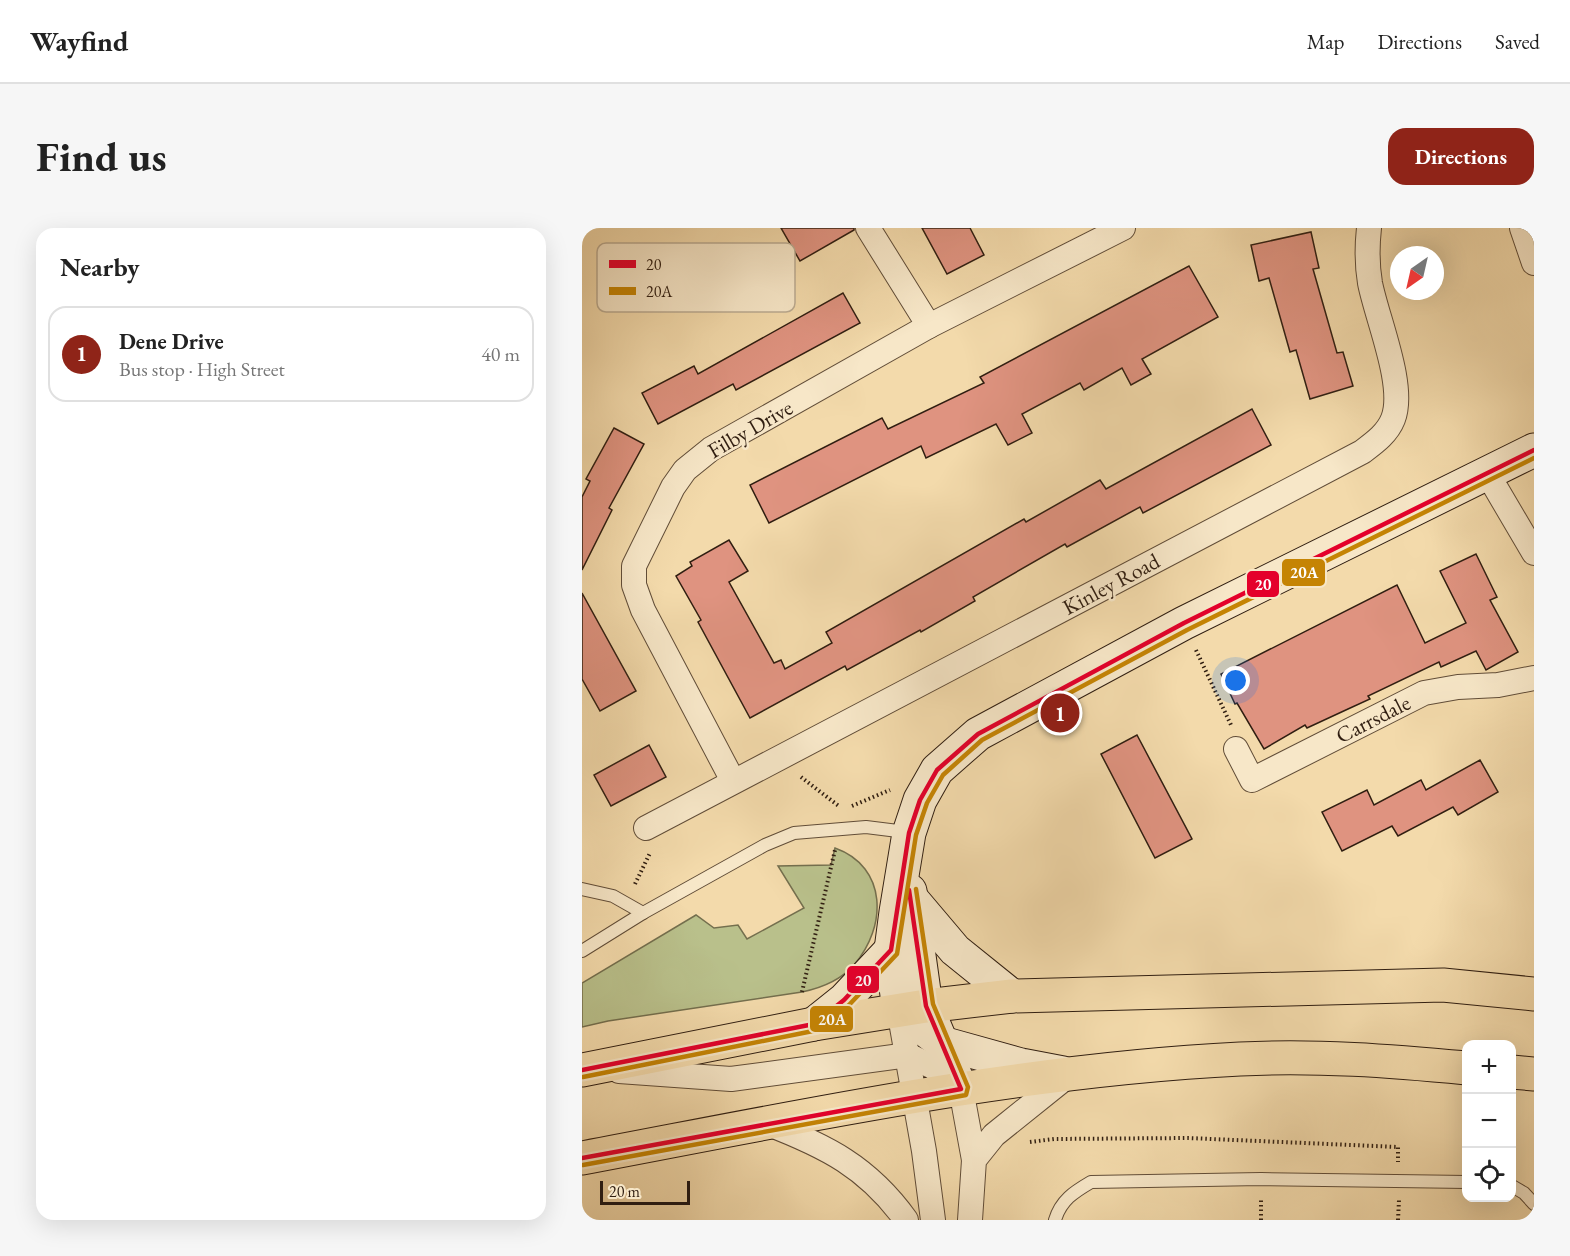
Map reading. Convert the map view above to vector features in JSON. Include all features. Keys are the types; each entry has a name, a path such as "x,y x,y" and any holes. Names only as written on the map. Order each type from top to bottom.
{"highway":[{"path":"586,1070 814,1024 912,1008 1012,996 1443,985 1534,994"},
{"path":"582,1158 915,1096 1133,1066 1243,1058 1359,1060 1462,1068"},
{"path":"1516,1072 1534,1074"}],"street":[{"path":"868,228 929,326"},
{"name":"Filby Drive","path":"734,781 643,610 634,585 634,566 673,487 685,470 711,449 929,326 1123,228"},
{"name":"Kinley Road","path":"646,828 1362,452 1381,437 1393,419 1397,392 1370,282 1367,249 1369,228"},
{"path":"1522,228 1534,263"},
{"path":"970,1220 975,1160 961,1089 942,1042 912,1008 891,950 907,848 920,800 937,770 978,735 1184,623 1534,450"},
{"path":"1487,473 1534,553"},
{"name":"Carrsdale","path":"1236,749 1252,780 1424,693 1458,687 1498,685 1534,678"},
{"path":"907,848 911,898 912,1008 908,1055 933,1220"},
{"path":"911,898 955,950 1012,996"},
{"path":"814,1024 844,1000 891,950"},
{"path":"942,1042 1021,1065 1070,1074"},
{"path":"586,1070 731,1079 908,1055 933,1067 961,1089"},
{"path":"975,1160 994,1135 1070,1074"},
{"path":"766,1123 829,1150 859,1170 878,1184 906,1220"}],"lane":[{"path":"582,951 643,913 765,845 794,833 866,827 907,848"},
{"path":"582,889 613,896 643,913"},
{"path":"1055,1220 1059,1208 1072,1193 1090,1182 1261,1179 1462,1182"},
{"path":"1516,1188 1534,1204"}],"path":[{"path":"1184,623 1229,718 1236,749"},
{"path":"777,760 844,809 937,770"},
{"path":"613,896 635,884 650,854 646,828"},
{"path":"802,992 840,828"},
{"path":"1019,1144 1054,1139 1188,1138 1398,1147 1398,1220"}],"green space":[{"path":"835,848 852,857 865,869 873,883 877,899 872,933 865,950 854,965 836,980 802,992 608,1021 582,1027 582,983 696,915 714,928 738,925 747,939 804,908 778,866 831,865"}],"building":[{"path":"781,228 854,228 800,261 795,252 795,243 790,243"},
{"path":"922,228 970,228 984,255 947,274"},
{"path":"1311,232 1319,268 1313,269 1337,353 1343,352 1353,386 1310,399 1296,350 1290,352 1269,278 1259,281 1251,245"},
{"path":"1189,266 1218,317 1142,359 1151,374 1131,385 1122,368 1084,390 1080,383 1022,414 1032,433 1008,445 996,424 926,458 921,446 769,523 750,485 882,418 888,429 984,383 980,377"},
{"path":"843,293 860,323 736,390 733,384 658,424 642,393 694,366 698,374"},
{"path":"1252,409 1271,445 1143,513 1140,507 1067,547 1065,544 973,597 975,601 921,632 920,630 847,670 845,666 750,718 698,622 701,620 676,576 692,566 690,562 729,540 748,571 729,582 774,663 781,660 785,669 832,643 826,632 1024,519 1026,522 1100,480 1106,489"},
{"path":"614,428 644,444 609,508 612,510 582,570 582,497 590,481 586,479"},
{"path":"1476,554 1497,597 1490,600 1518,652 1486,670 1476,651 1441,667 1439,662 1368,696 1370,699 1307,728 1305,725 1264,749 1237,703 1235,704 1221,674 1397,585 1425,643 1466,623 1440,571"},
{"path":"582,593 636,691 600,711 582,679"},
{"path":"1137,735 1192,839 1155,858 1101,754"},
{"path":"649,745 666,777 611,806 594,775"},
{"path":"1480,760 1498,792 1458,815 1453,807 1398,836 1392,826 1342,851 1322,812 1367,790 1374,805 1421,780 1426,790"}],"transit line":[{"name":"20","path":"582,1070 814,1024 844,1000 891,950 909,833 920,800 937,770 978,734 1184,623 1534,450"},
{"name":"20A","path":"583,1077 818,1030 849,1005 897,954 916,835 927,803 943,775 982,740 1187,630 1534,458"},
{"name":"20A","path":"583,1165 966,1095 968,1087 933,1004 916,889"},
{"name":"20","path":"582,1158 961,1089 926,1006 909,890"}],"place":[{"name":"Dene Drive","path":"1060,713"}]}
